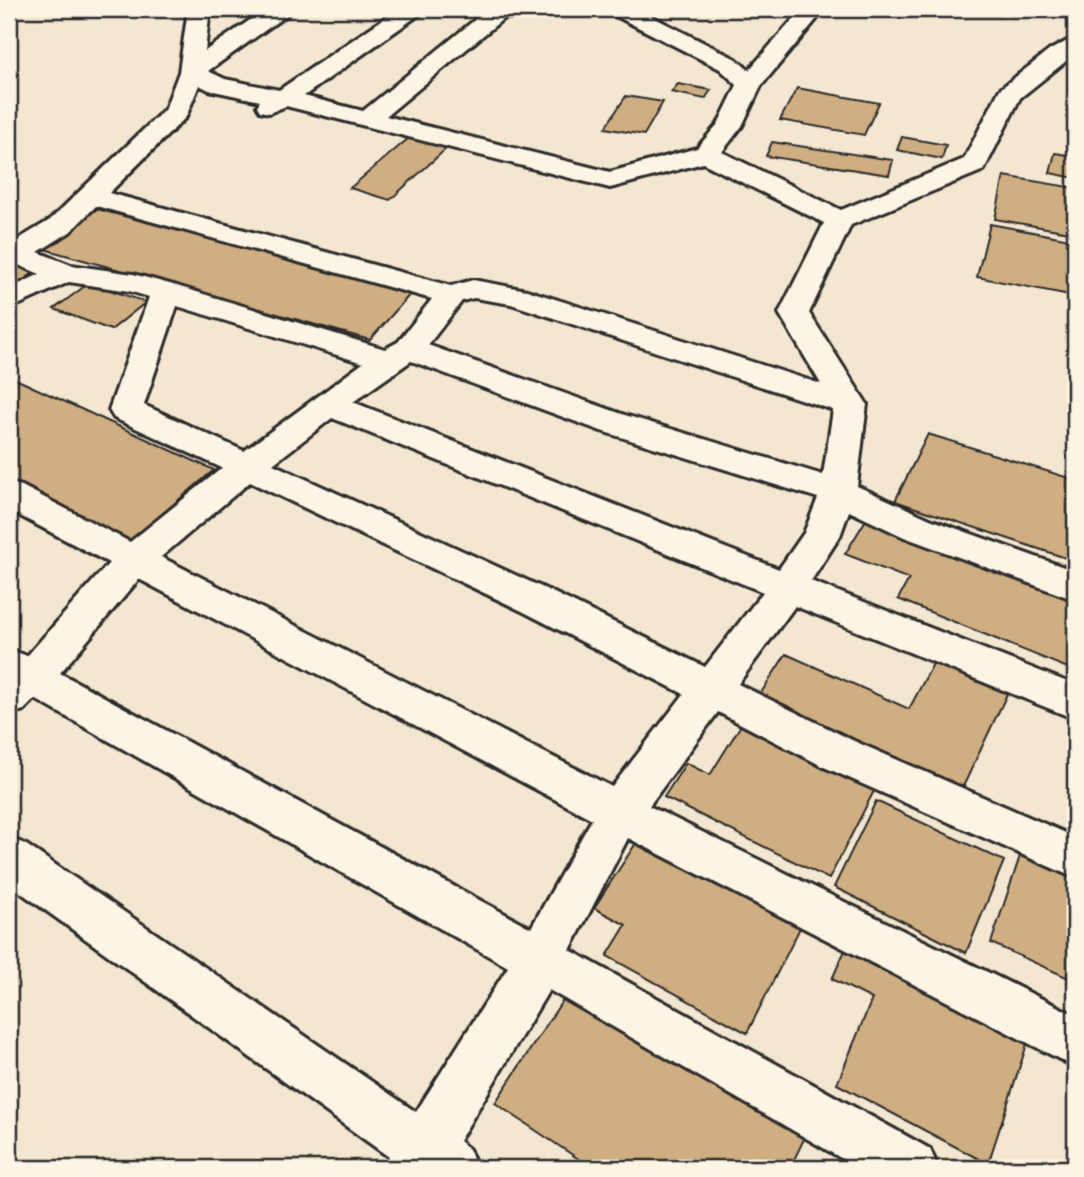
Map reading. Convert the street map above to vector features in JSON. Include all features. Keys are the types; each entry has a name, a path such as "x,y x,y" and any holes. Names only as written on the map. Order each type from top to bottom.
{"street":[{"path":"12,255 60,226 93,197 177,112 191,72 199,9"},
{"path":"191,72 280,9"},
{"path":"273,104 412,9"},
{"path":"368,120 498,12 544,9"},
{"path":"620,9 727,64 750,84"},
{"path":"191,72 218,85 273,104 368,120 610,180 706,154 729,126 750,84 814,9"},
{"path":"9,858 428,1163 619,812 782,595 786,584 821,536 838,492 850,404 794,313 840,220 975,164 1009,94 1075,44"},
{"path":"706,154 840,220"},
{"path":"93,197 451,295 473,289 516,296 850,404"},
{"path":"12,255 65,273 133,283 398,355 838,492 917,528 1075,586"},
{"path":"9,300 65,273"},
{"path":"166,292 126,410 537,601 839,754 1075,858"},
{"path":"451,295 398,355 246,467 134,559 16,681 540,959 911,1168"},
{"path":"330,405 577,505 786,584 1075,703"},
{"path":"9,495 619,812 1075,1042"}],"building":[{"path":"678,84 711,90 705,99 671,92"},
{"path":"797,88 879,103 864,135 780,120"},
{"path":"626,96 663,102 644,135 605,128"},
{"path":"410,137 448,147 390,200 350,188"},
{"path":"902,137 946,145 942,159 897,150"},
{"path":"772,142 893,160 889,175 766,156"},
{"path":"1055,153 1075,156 1075,178 1050,173"},
{"path":"1004,176 1075,188 1075,233 995,219"},
{"path":"97,209 412,292 370,340 44,249"},
{"path":"990,224 1075,240 1075,296 977,277"},
{"path":"16,260 40,268 13,288 9,287 9,265"},
{"path":"89,283 146,302 111,330 54,309"},
{"path":"9,376 214,470 130,541 9,480"},
{"path":"928,434 1075,480 1075,561 895,501"},
{"path":"867,518 1075,598 1075,671 898,599 909,579 845,554"},
{"path":"786,654 909,709 935,660 1008,692 960,793 757,699"},
{"path":"741,725 876,787 829,879 664,797 686,763 710,775"},
{"path":"876,801 1004,861 966,953 834,887"},
{"path":"638,840 802,924 747,1033 607,956 626,925 594,908"},
{"path":"1024,844 1075,865 1075,981 991,943"},
{"path":"846,948 1029,1038 988,1164 837,1084 872,999 832,979"},
{"path":"568,992 805,1137 790,1168 592,1168 495,1103"}]}
